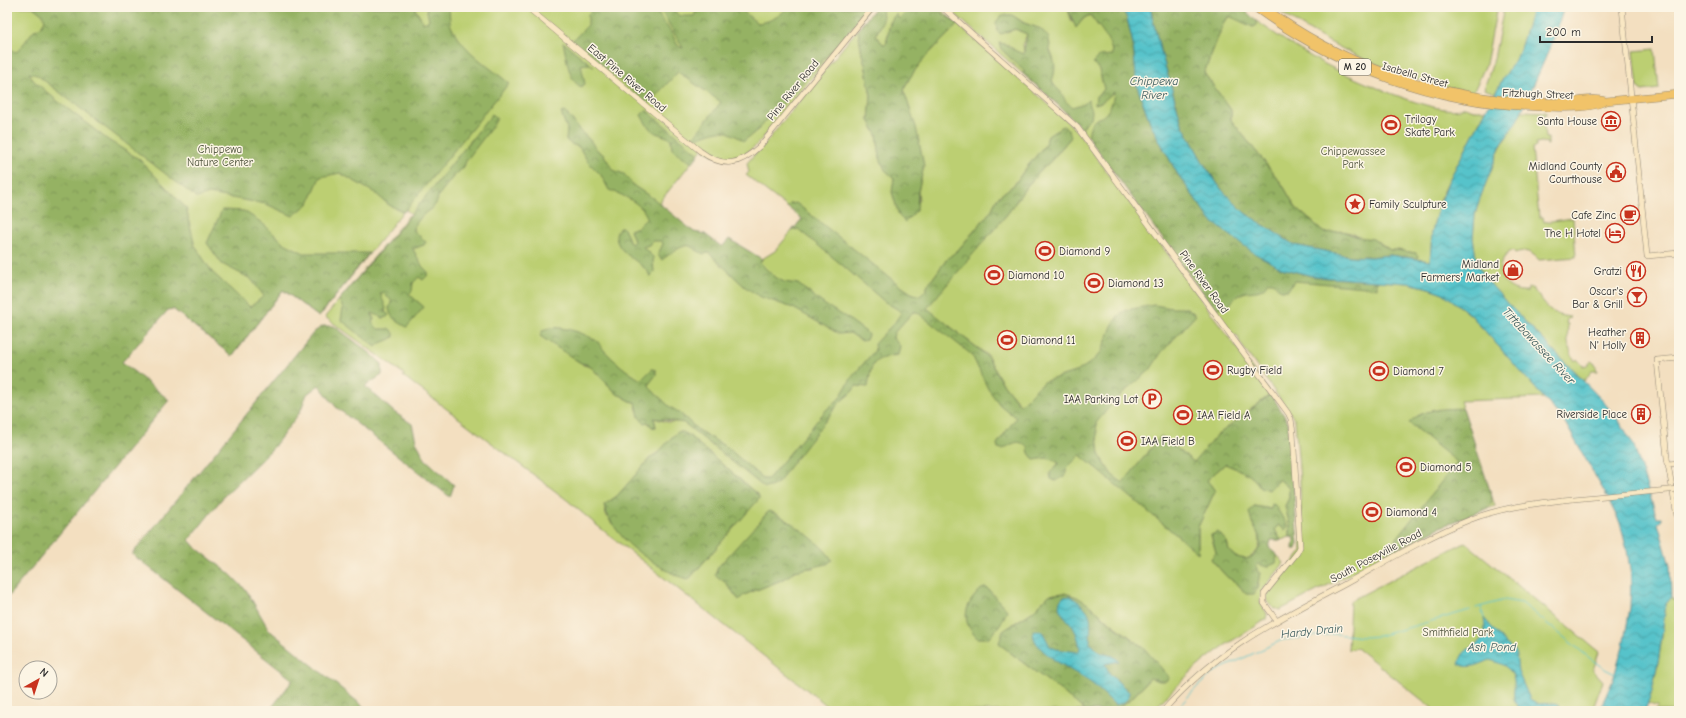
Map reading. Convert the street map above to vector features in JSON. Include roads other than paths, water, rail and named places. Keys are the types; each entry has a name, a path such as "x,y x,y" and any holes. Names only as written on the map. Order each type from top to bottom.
{"highway":[{"name":"Isabella Street","path":"1254,7 1301,39 1356,67 1418,89 1469,98"},
{"name":"Isabella Street","path":"1264,7 1310,37 1365,64 1422,84 1469,98"},
{"name":"M 20","path":"1631,99 1679,94"},
{"name":"Fitzhugh Street","path":"1469,98 1535,107 1583,103 1598,105 1606,101 1631,99"}],"street":[{"name":"East Pine River Road","path":"527,7 700,151 716,161"},
{"name":"Pine River Road","path":"716,161 723,163 739,161 748,157 760,146 873,7"},
{"name":"Pine River Road","path":"942,7 1077,127 1288,413 1291,419 1293,432 1300,547 1297,553 1264,594 1264,602 1276,620"},
{"path":"1622,7 1647,256 1679,253"},
{"path":"1679,358 1657,360 1668,464 1679,528"},
{"path":"1668,464 1679,462"},
{"name":"South Poseyville Road","path":"1162,711 1191,681 1238,643 1276,620 1432,537 1470,520 1525,504 1679,489"}],"water":[{"path":"1121,7 1150,7 1158,41 1182,124 1205,166 1222,190 1245,213 1294,245 1350,256 1370,257 1390,255 1430,261 1432,233 1436,215 1448,182 1501,82 1518,55 1533,7 1564,7 1555,36 1518,119 1500,147 1479,201 1475,215 1473,238 1477,265 1487,280 1506,302 1602,400 1622,425 1634,446 1657,518 1661,518 1662,520 1658,523 1670,566 1671,598 1666,604 1659,657 1652,691 1645,711 1599,711 1613,680 1623,646 1630,608 1631,576 1627,550 1620,523 1605,493 1564,421 1471,315 1443,293 1408,283 1316,277 1281,268 1254,253 1211,221 1177,173 1151,125 1137,86 1133,44 1127,18"},
{"path":"1070,596 1084,607 1090,616 1090,644 1101,653 1113,656 1119,661 1105,664 1110,674 1130,693 1128,698 1122,703 1115,705 1090,682 1046,653 1034,639 1033,631 1042,631 1050,646 1056,649 1078,652 1080,649 1076,632 1062,613 1059,605 1063,597"},
{"name":"Ash Pond","path":"1484,618 1505,643 1516,652 1518,672 1530,699 1538,704 1555,703 1559,705 1557,711 1520,711 1514,699 1513,676 1509,669 1502,664 1490,660 1479,665 1463,666 1459,664 1466,651 1480,642 1483,637 1485,630"}],"waterway":[{"name":"Hardy Drain","path":"1476,608 1504,600 1522,603 1587,656 1603,668 1615,674"},
{"path":"1481,607 1484,618"},
{"name":"Hardy Drain","path":"1175,711 1197,687 1214,672 1282,640 1335,634 1364,637 1379,636 1470,610"}],"place":[{"name":"Santa House","path":"1611,121"},
{"name":"Trilogy Skate Park","path":"1391,125"},
{"name":"Midland County Courthouse","path":"1616,172"},
{"name":"Family Sculpture","path":"1355,204"},
{"name":"Cafe Zinc","path":"1630,215"},
{"name":"The H Hotel","path":"1615,233"},
{"name":"Diamond 9","path":"1045,251"},
{"name":"Midland Farmers' Market","path":"1513,270"},
{"name":"Gratzi","path":"1636,271"},
{"name":"Diamond 10","path":"994,275"},
{"name":"Diamond 13","path":"1094,283"},
{"name":"Oscar's Bar & Grill","path":"1637,297"},
{"name":"Heather N' Holly","path":"1640,338"},
{"name":"Diamond 11","path":"1007,340"},
{"name":"Rugby Field","path":"1213,370"},
{"name":"Diamond 7","path":"1379,371"},
{"name":"IAA Parking Lot","path":"1152,399"},
{"name":"Riverside Place","path":"1641,414"},
{"name":"IAA Field A","path":"1183,415"},
{"name":"IAA Field B","path":"1127,441"},
{"name":"Diamond 5","path":"1406,467"},
{"name":"Diamond 4","path":"1372,512"}],"water label":[{"name":"Chippewa River","path":"1154,88"},
{"name":"Tittabawassee River","path":"1539,346"}],"park label":[{"name":"Chippewa Nature Center","path":"220,155"},
{"name":"Chippewassee Park","path":"1353,157"},
{"name":"Smithfield Park","path":"1458,632"}]}
